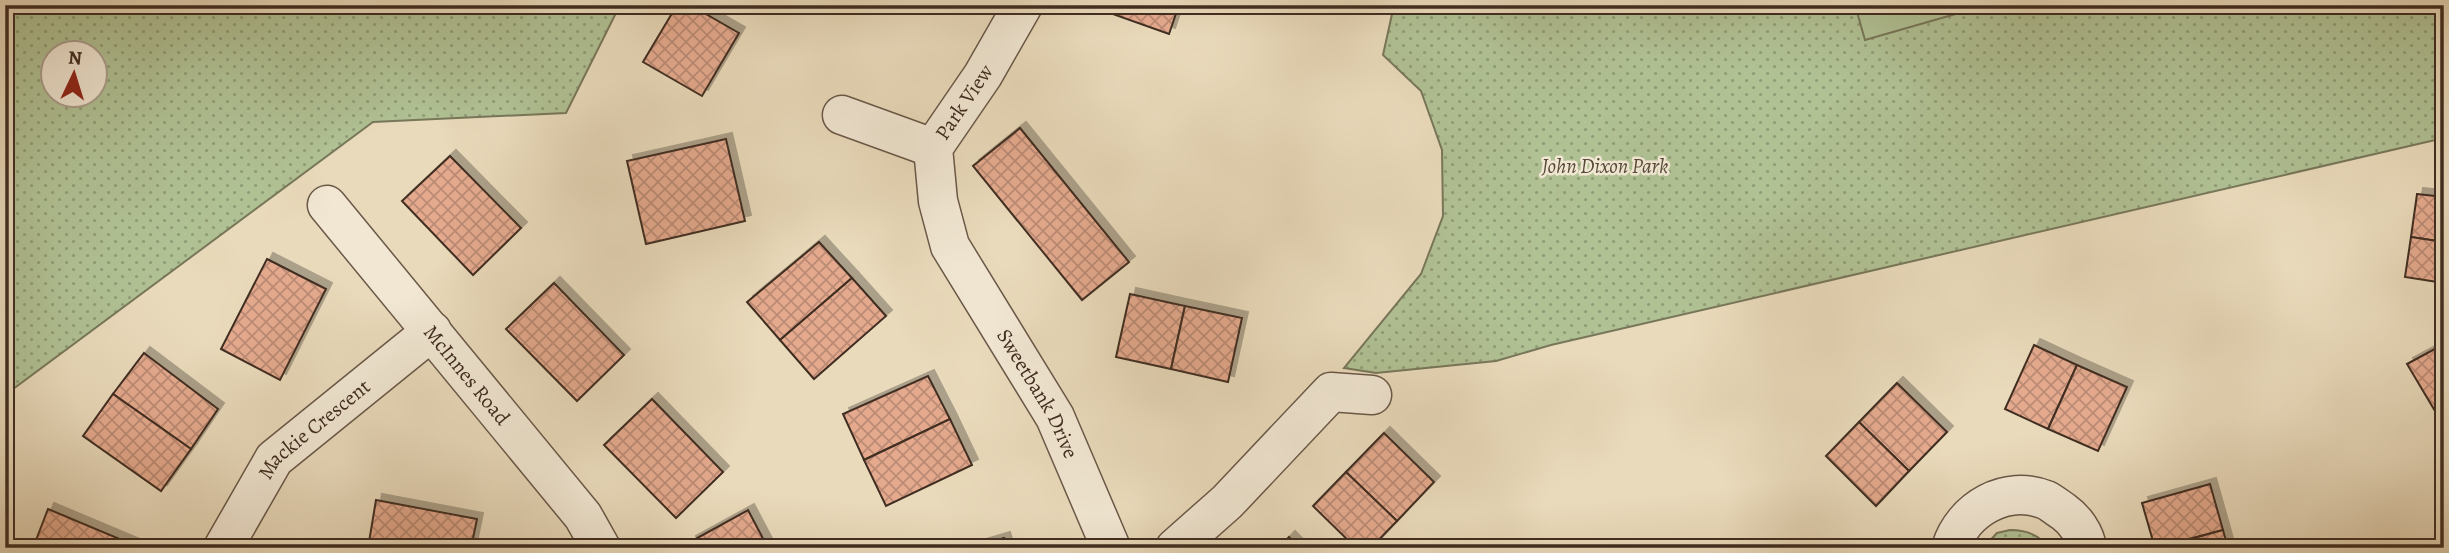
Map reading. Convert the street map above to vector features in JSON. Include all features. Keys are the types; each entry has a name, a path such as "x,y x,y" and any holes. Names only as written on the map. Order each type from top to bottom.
{"street":[{"name":"Park View","path":"950,246 938,201 933,148 984,75 1023,5"},
{"path":"842,115 933,148"},
{"name":"McInnes Road","path":"327,205 583,516 601,548"},
{"name":"Sweetbank Drive","path":"950,246 1055,417 1111,548"},
{"name":"Mackie Crescent","path":"223,548 274,458 432,331"},
{"path":"1175,548 1227,502 1331,392 1372,395"},
{"path":"1951,548 1961,525 1978,508 2001,497 2025,495 2047,500 2071,517 2083,534 2087,548"}],"green space":[{"path":"5,5 620,5 566,113 373,122 5,395"},
{"name":"John Dixon Park","path":"1394,5 2444,5 2444,138 1551,345 1496,361 1376,373 1344,368 1421,274 1443,216 1442,150 1421,91 1383,55"},
{"path":"1855,5 1987,5 1865,40"},
{"path":"2010,530 2032,534 2041,539 2048,548 1983,548 1997,533"}],"building":[{"path":"677,5 690,5 739,33 702,96 643,62"},
{"path":"1110,5 1179,5 1169,34 1107,12"},
{"path":"1020,128 1129,262 1082,300 973,166"},
{"path":"726,139 745,221 646,244 627,161"},
{"path":"450,156 521,228 473,275 402,201"},
{"path":"2417,194 2444,197 2444,242 2411,237"},
{"path":"2411,237 2444,242 2444,283 2405,277"},
{"path":"819,242 852,278 780,340 747,302"},
{"path":"267,259 326,289 280,380 221,349"},
{"path":"852,278 886,316 814,379 780,340"},
{"path":"554,283 624,355 577,401 506,329"},
{"path":"1130,294 1185,306 1171,369 1116,357"},
{"path":"1185,306 1242,318 1228,382 1171,369"},
{"path":"2444,344 2444,412 2438,416 2407,364"},
{"path":"2034,345 2077,365 2048,429 2005,409"},
{"path":"144,353 218,409 191,449 113,394"},
{"path":"2077,365 2127,387 2098,451 2048,429"},
{"path":"928,376 950,419 864,460 843,414"},
{"path":"1897,383 1947,432 1909,471 1859,422"},
{"path":"113,394 191,449 161,491 83,436"},
{"path":"652,399 723,472 676,518 604,445"},
{"path":"950,419 972,465 886,506 864,460"},
{"path":"1859,422 1909,471 1876,506 1826,456"},
{"path":"1384,433 1434,482 1397,521 1346,472"},
{"path":"1346,472 1397,521 1371,548 1356,548 1313,506"},
{"path":"2210,484 2223,530 2155,548 2142,503"},
{"path":"376,500 477,519 471,548 368,548"},
{"path":"48,509 134,545 133,548 33,548"},
{"path":"748,510 768,548 693,548 690,542"},
{"path":"2223,530 2228,548 2158,548"},
{"path":"1289,537 1300,548 1279,548"},
{"path":"1004,538 1007,548 970,548"}]}
